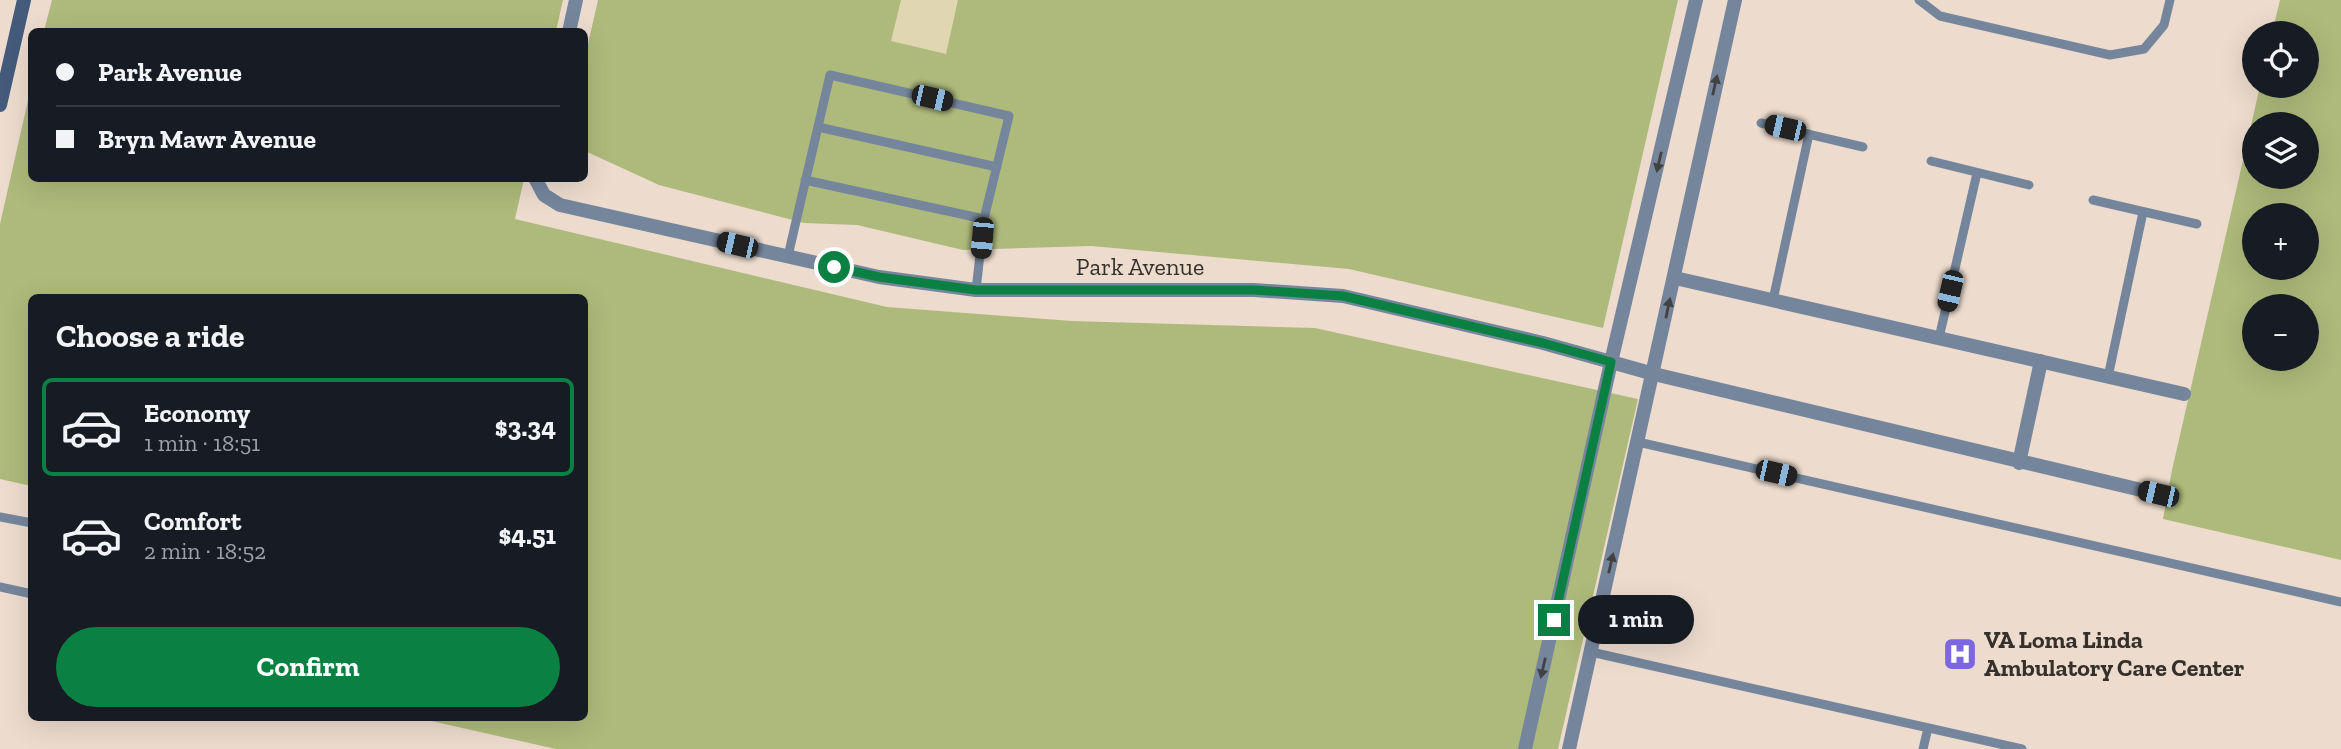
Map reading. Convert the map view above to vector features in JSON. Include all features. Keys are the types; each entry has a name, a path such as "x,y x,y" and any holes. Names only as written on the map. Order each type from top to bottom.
{"main road":[{"path":"0,105 24,0"}],"street":[{"path":"570,28 576,0"},
{"path":"1525,749 1611,362 1696,0"},
{"path":"1569,749 1735,0"},
{"name":"Park Avenue","path":"538,182 544,195 560,205 879,277 976,290 1254,290 1343,296 1543,343 1654,374 2019,463 2158,494"},
{"path":"1675,278 2184,394"},
{"path":"2019,463 2041,361"}],"lane":[{"path":"1919,0 1940,16 2110,55 2144,49 2164,25 2170,0"},
{"path":"788,256 830,75 1009,116 984,219 976,290"},
{"path":"1761,123 1863,147"},
{"path":"818,127 997,167"},
{"path":"1773,300 1809,134"},
{"path":"1931,161 2029,186"},
{"path":"1939,338 1977,173"},
{"path":"805,180 984,219"},
{"path":"2093,200 2197,224"},
{"path":"2108,377 2143,212"},
{"path":"1638,442 2341,602"},
{"path":"0,517 28,522"},
{"path":"0,587 28,593"},
{"path":"1591,652 2022,749"},
{"path":"1923,749 1928,728"}],"green space":[{"path":"52,0 563,0 557,28 45,28"},
{"path":"598,0 1678,0 1603,328 1349,269 1091,246 963,250 857,225 804,223 659,185 588,152 588,44"},
{"path":"2280,0 2341,0 2341,560 2163,519 2242,165 2242,189 2319,189 2319,112 2254,112 2257,98 2319,98 2319,21 2275,21"},
{"path":"28,100 28,182 523,182 515,219 887,307 1072,321 1315,328 1638,399 1558,749 556,749 431,721 588,721 588,294 28,294 28,485 0,479 0,224"}],"sand":[{"path":"901,0 958,0 946,54 891,41"}],"place":[{"name":"VA Loma Linda Ambulatory Care Center","path":"1960,654"}],"route":[{"path":"834,267 879,277 976,290 1254,290 1343,296 1543,343 1611,362 1554,620"}]}
